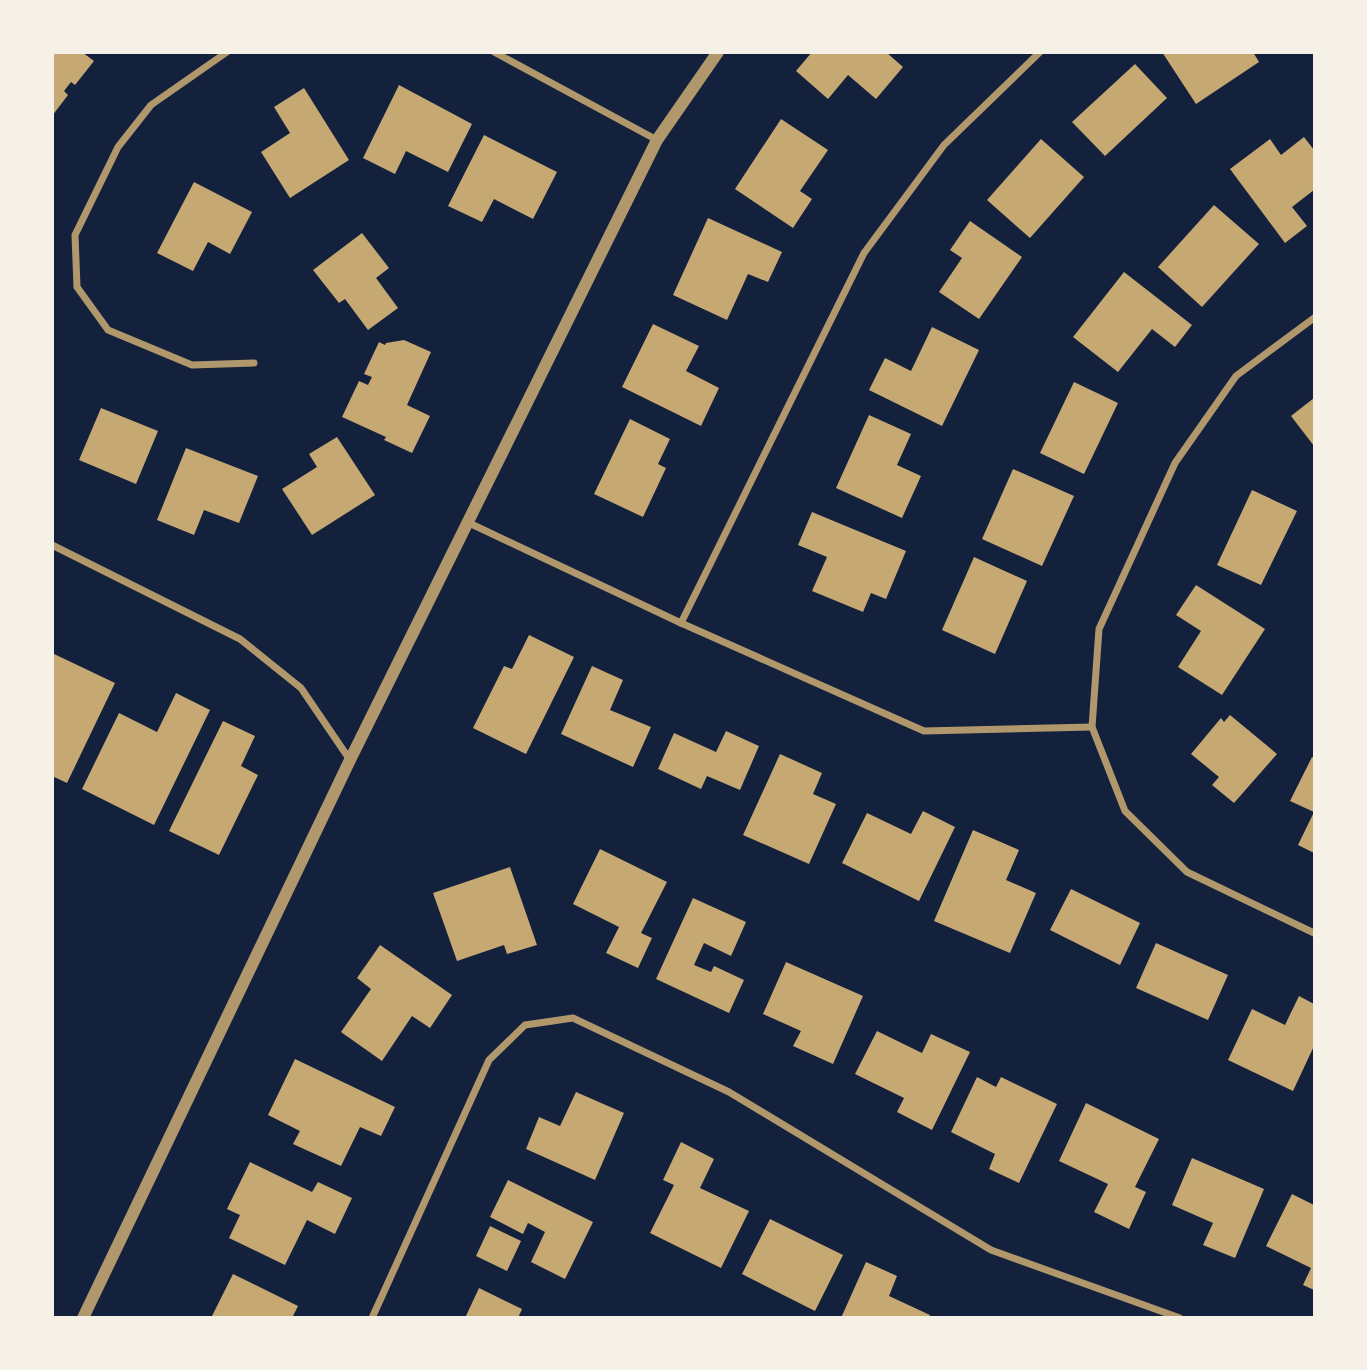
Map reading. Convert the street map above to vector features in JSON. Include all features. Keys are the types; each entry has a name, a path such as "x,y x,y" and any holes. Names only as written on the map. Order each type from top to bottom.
{"street":[{"path":"227,52 151,104 118,147 75,235 77,287 108,330 192,365 254,363"},
{"path":"494,52 657,140"},
{"path":"83,1318 350,760 657,140 718,52"},
{"path":"681,623 864,253 944,145 1040,52"},
{"path":"1314,318 1236,376 1175,463 1099,629 1092,727 1125,811 1187,872 1314,933"},
{"path":"467,522 681,623 924,731 1092,727"},
{"path":"52,545 240,639 301,688 350,760"},
{"path":"372,1318 489,1060 526,1026 573,1018 729,1092 991,1250 1180,1318"}],"building":[{"path":"52,52 82,52 94,61 75,85 71,82 64,91 68,95 52,116"},
{"path":"812,52 886,52 903,67 876,99 848,75 828,99 796,71"},
{"path":"1162,52 1253,52 1259,62 1196,104"},
{"path":"1135,64 1167,98 1105,156 1072,122"},
{"path":"399,85 472,124 448,172 406,151 395,174 363,158"},
{"path":"304,88 349,160 290,198 261,152 290,133 274,107"},
{"path":"781,119 828,150 800,191 812,199 793,228 735,189"},
{"path":"484,135 557,172 533,219 494,199 482,222 448,206"},
{"path":"1304,137 1314,150 1314,190 1292,207 1307,226 1285,243 1230,169 1270,139 1281,155"},
{"path":"1041,139 1084,177 1030,238 987,200"},
{"path":"194,182 252,212 230,254 208,242 193,271 157,253"},
{"path":"1214,205 1259,244 1202,307 1158,267"},
{"path":"708,218 782,252 768,282 748,274 727,320 673,295"},
{"path":"970,221 1022,257 979,319 939,292 962,258 950,250"},
{"path":"362,233 389,268 376,278 398,308 368,330 345,299 339,303 313,270"},
{"path":"1124,272 1192,325 1175,347 1152,329 1118,372 1073,337"},
{"path":"653,324 699,346 686,371 719,388 701,426 622,387"},
{"path":"932,327 979,350 942,426 869,390 885,358 911,371"},
{"path":"404,340 431,352 407,405 430,416 412,453 384,440 386,437 342,417 359,381 368,385 372,377 364,374 379,342 385,345"},
{"path":"1074,382 1118,403 1084,474 1040,453"},
{"path":"1314,398 1314,446 1291,416"},
{"path":"101,408 158,431 136,484 79,460"},
{"path":"869,415 911,434 897,465 921,476 902,518 836,488"},
{"path":"630,419 670,439 658,464 666,468 643,517 594,494"},
{"path":"337,437 375,495 312,535 282,489 317,467 309,454"},
{"path":"186,448 258,476 239,523 204,510 194,535 157,520"},
{"path":"1013,469 1074,496 1042,566 982,539"},
{"path":"1252,490 1297,511 1261,585 1217,565"},
{"path":"812,512 906,551 886,599 871,593 863,612 812,591 827,557 798,545"},
{"path":"974,557 1027,581 995,654 942,630"},
{"path":"1196,585 1265,629 1222,695 1178,667 1201,631 1176,615"},
{"path":"529,635 574,657 526,754 473,728 504,666 512,669"},
{"path":"52,653 115,683 67,783 52,776"},
{"path":"592,666 623,680 610,710 651,727 633,767 561,734"},
{"path":"176,693 210,710 154,825 82,789 119,713 157,732"},
{"path":"1230,715 1277,754 1234,803 1212,785 1219,777 1191,754 1221,718 1224,722"},
{"path":"223,721 255,736 241,766 258,775 219,855 169,831"},
{"path":"726,731 759,746 740,790 707,776 701,789 658,769 674,733 716,752"},
{"path":"780,754 822,773 813,794 836,804 809,864 743,835"},
{"path":"1312,757 1314,758 1314,812 1290,801"},
{"path":"923,811 955,827 919,901 842,863 867,813 911,834"},
{"path":"1314,812 1314,853 1298,845"},
{"path":"973,830 1019,850 1006,880 1036,893 1010,953 934,921"},
{"path":"600,849 667,882 641,933 652,938 638,968 606,953 619,927 573,904"},
{"path":"510,867 537,945 507,954 504,945 457,961 433,893"},
{"path":"1071,889 1140,923 1120,965 1050,930"},
{"path":"693,898 746,922 731,956 704,943 694,965 711,972 714,966 744,980 729,1013 656,979"},
{"path":"1156,943 1228,975 1208,1020 1136,988"},
{"path":"380,945 452,995 430,1028 412,1016 382,1061 341,1032 371,989 357,978"},
{"path":"786,962 863,996 833,1064 793,1046 801,1031 763,1014"},
{"path":"1299,996 1314,1004 1314,1046 1293,1091 1228,1060 1252,1009 1285,1025"},
{"path":"877,1031 922,1053 931,1034 970,1052 932,1130 897,1112 904,1098 855,1074"},
{"path":"295,1059 395,1107 381,1136 360,1127 341,1166 293,1144 300,1131 268,1115"},
{"path":"977,1077 996,1087 1001,1077 1057,1104 1019,1183 989,1169 995,1154 951,1132"},
{"path":"576,1092 624,1113 595,1180 526,1149 539,1117 560,1126"},
{"path":"1086,1103 1159,1139 1135,1187 1146,1192 1129,1229 1094,1212 1108,1184 1059,1161"},
{"path":"681,1142 714,1159 700,1188 749,1211 721,1268 650,1233 674,1185 663,1180"},
{"path":"1192,1158 1264,1189 1235,1258 1203,1245 1213,1223 1172,1205"},
{"path":"250,1162 312,1192 318,1182 352,1198 335,1234 307,1220 285,1265 229,1238 240,1215 227,1209"},
{"path":"508,1180 593,1222 565,1279 531,1262 545,1232 528,1223 523,1234 490,1217"},
{"path":"1292,1194 1314,1205 1314,1290 1303,1285 1311,1268 1266,1246"},
{"path":"770,1219 843,1255 815,1311 742,1274"},
{"path":"490,1226 521,1241 507,1271 476,1256"},
{"path":"866,1262 897,1276 889,1296 930,1315 929,1318 841,1318"},
{"path":"233,1274 298,1306 292,1318 211,1318"},
{"path":"479,1288 522,1309 518,1318 465,1318"}]}
